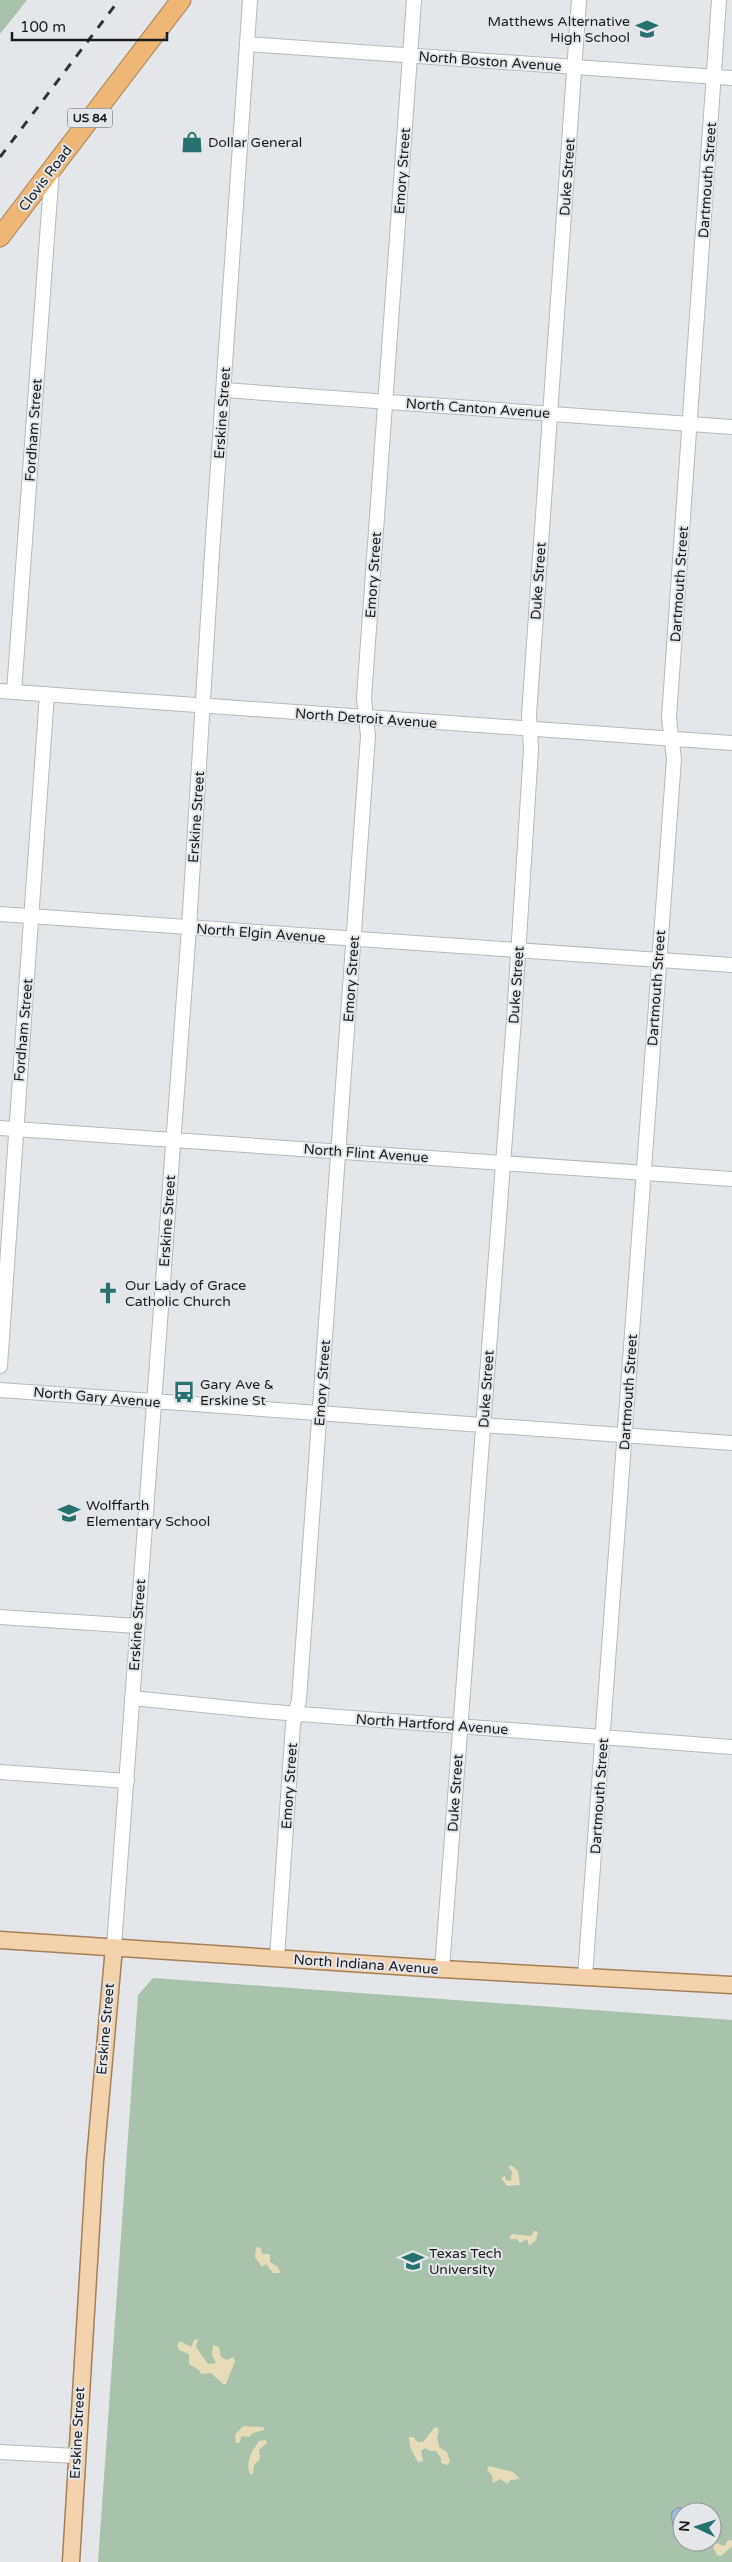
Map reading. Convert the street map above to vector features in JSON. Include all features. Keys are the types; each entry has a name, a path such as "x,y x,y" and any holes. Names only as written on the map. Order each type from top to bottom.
{"highway":[{"name":"Clovis Road","path":"0,237 181,0"}],"main road":[{"name":"North Indiana Avenue","path":"0,1940 442,1969 732,1985"},
{"name":"Erskine Street","path":"71,2562 76,2456 101,2076 114,1947"}],"street":[{"name":"Erskine Street","path":"114,1947 189,928 250,0"},
{"name":"Emory Street","path":"277,1958 320,1414 354,939 368,736 364,698 414,0"},
{"name":"Duke Street","path":"442,1969 518,950 531,749 529,715 579,0"},
{"name":"Dartmouth Street","path":"586,1976 674,759 669,718 719,0"},
{"name":"North Boston Avenue","path":"248,44 732,78"},
{"name":"Fordham Street","path":"14,692 52,168"},
{"name":"North Canton Avenue","path":"224,390 732,427"},
{"name":"North Detroit Avenue","path":"0,691 732,743"},
{"name":"Fordham Street","path":"0,1366 15,1129 47,694"},
{"name":"North Elgin Avenue","path":"0,914 732,965"},
{"name":"North Flint Avenue","path":"0,1128 339,1150 732,1179"},
{"name":"North Gary Avenue","path":"0,1390 732,1443"},
{"path":"0,1617 137,1626"},
{"name":"North Hartford Avenue","path":"132,1698 296,1713 732,1747"},
{"path":"0,1772 126,1781"},
{"path":"0,2452 76,2456"}],"green space":[{"path":"0,0 27,0 0,34"},
{"name":"Texas Tech University","path":"153,1978 732,2020 732,2562 98,2562 138,1995"}],"sand":[{"path":"511,2165 518,2171 520,2185 507,2186 501,2178 505,2176 506,2180 511,2181 512,2171 508,2167"},
{"path":"534,2231 538,2232 536,2240 529,2246 527,2239 520,2243 517,2239 509,2239 512,2234 531,2236"},
{"path":"256,2247 261,2248 262,2254 270,2254 270,2262 278,2267 281,2273 273,2273 266,2264 262,2267 255,2257"},
{"path":"198,2339 196,2347 208,2364 216,2363 212,2355 213,2345 219,2347 221,2357 227,2360 233,2357 235,2361 226,2384 223,2384 211,2373 201,2374 199,2370 189,2364 189,2354 179,2350 177,2346 180,2341 191,2347 194,2340"},
{"path":"243,2426 263,2427 265,2430 253,2433 249,2437 242,2436 239,2443 236,2443 235,2435"},
{"path":"435,2427 439,2429 437,2438 439,2447 447,2452 450,2462 447,2465 441,2463 441,2458 436,2451 430,2451 425,2448 421,2451 423,2461 418,2462 410,2447 409,2437 413,2437 418,2442 423,2442"},
{"path":"266,2440 267,2443 259,2450 260,2459 254,2465 253,2474 250,2474 248,2465 252,2453 259,2441"},
{"path":"489,2466 513,2472 520,2479 510,2480 508,2484 500,2479 493,2483 492,2475 487,2470"},
{"path":"732,2540 732,2546 721,2556 717,2555 716,2552 722,2552 722,2545 725,2546 727,2541"}],"railway":[{"path":"0,157 119,0"}],"place":[{"name":"Matthews Alternative High School","path":"647,29"},
{"name":"Dollar General","path":"192,142"},
{"name":"Our Lady of Grace Catholic Church","path":"108,1293"},
{"name":"Gary Ave & Erskine St","path":"184,1392"},
{"name":"Wolffarth Elementary School","path":"69,1513"},
{"name":"Texas Tech University","path":"413,2261"}]}
